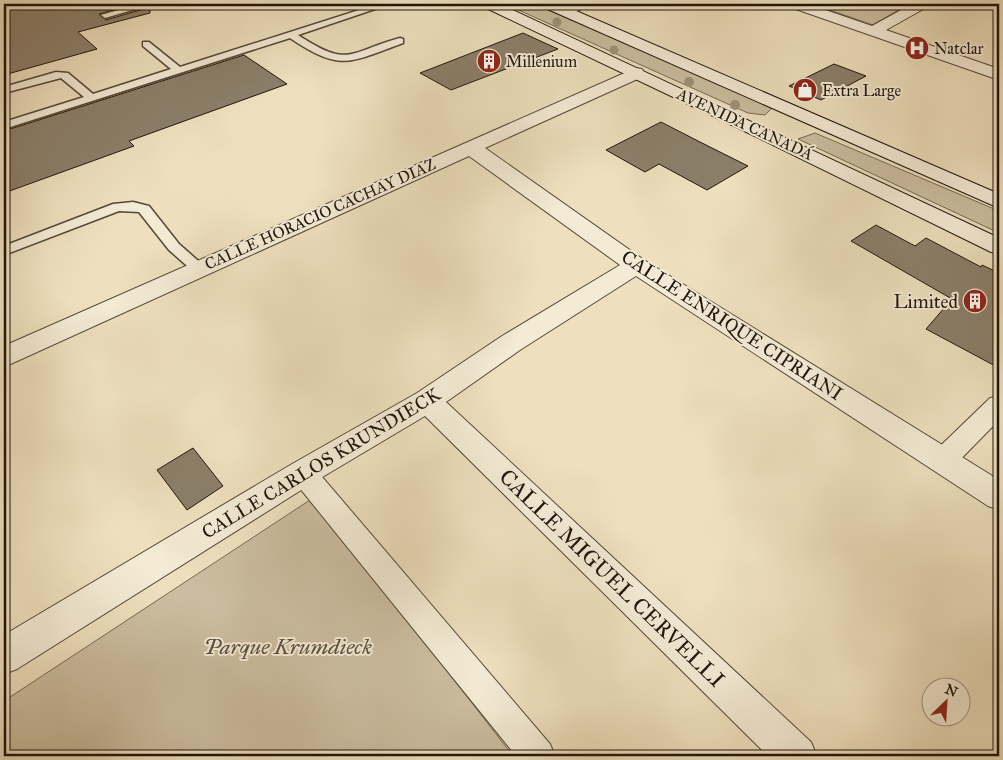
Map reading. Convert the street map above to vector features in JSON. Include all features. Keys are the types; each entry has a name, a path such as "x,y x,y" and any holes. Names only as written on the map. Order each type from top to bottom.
{"street":[{"name":"AVENIDA CANADÁ","path":"489,4 741,122 999,247"},
{"path":"555,7 581,4"},
{"path":"795,4 999,74"},
{"path":"873,31 922,4"},
{"name":"AVENIDA CANADÁ","path":"555,7 999,202"},
{"name":"CALLE HORACIO CACHAY DIAZ","path":"4,357 636,73"},
{"path":"741,122 757,124 775,122 780,113 779,106"},
{"name":"CALLE ENRIQUE CIPRIANI","path":"470,147 636,265 999,496"},
{"name":"CALLE CARLOS KRUNDIECK","path":"4,656 303,473 428,401 511,343 636,265"},
{"name":"CALLE MIGUEL CERVELLI","path":"428,401 797,756"},
{"path":"943,460 999,405"},
{"path":"303,473 538,756"}],"lane":[{"path":"105,15 149,4"},
{"path":"4,126 386,4"},
{"path":"290,34 325,56 337,58 354,57 400,41"},
{"path":"146,44 178,70"},
{"path":"4,90 56,75 64,75 92,99"},
{"path":"4,251 117,207 133,206 144,209 174,247 199,268"}],"green space":[{"path":"505,4 534,4 766,103 771,109 765,115 748,113"},
{"path":"812,4 909,4 873,25"},
{"path":"815,133 999,211 999,233 798,139"},
{"name":"Parque Krumdieck","path":"313,498 513,756 4,756 4,701"}],"building":[{"path":"4,4 134,4 99,14 106,20 150,7 150,13 78,32 97,49 4,75"},
{"name":"Millenium","path":"523,33 558,49 451,90 420,73"},
{"path":"244,55 287,84 129,141 134,146 4,193 4,131"},
{"path":"834,64 866,76 821,100 789,86"},
{"path":"661,122 748,166 707,190 659,164 645,172 606,150"},
{"path":"876,225 915,246 926,238 981,267 982,265 999,273 999,368 926,329 952,299 851,241"},
{"path":"193,448 223,486 187,510 157,470"}],"place":[{"name":"Natclar","path":"917,48"},
{"name":"Millenium","path":"489,61"},
{"name":"Extra Large","path":"805,90"},
{"name":"Limited","path":"975,301"}]}
